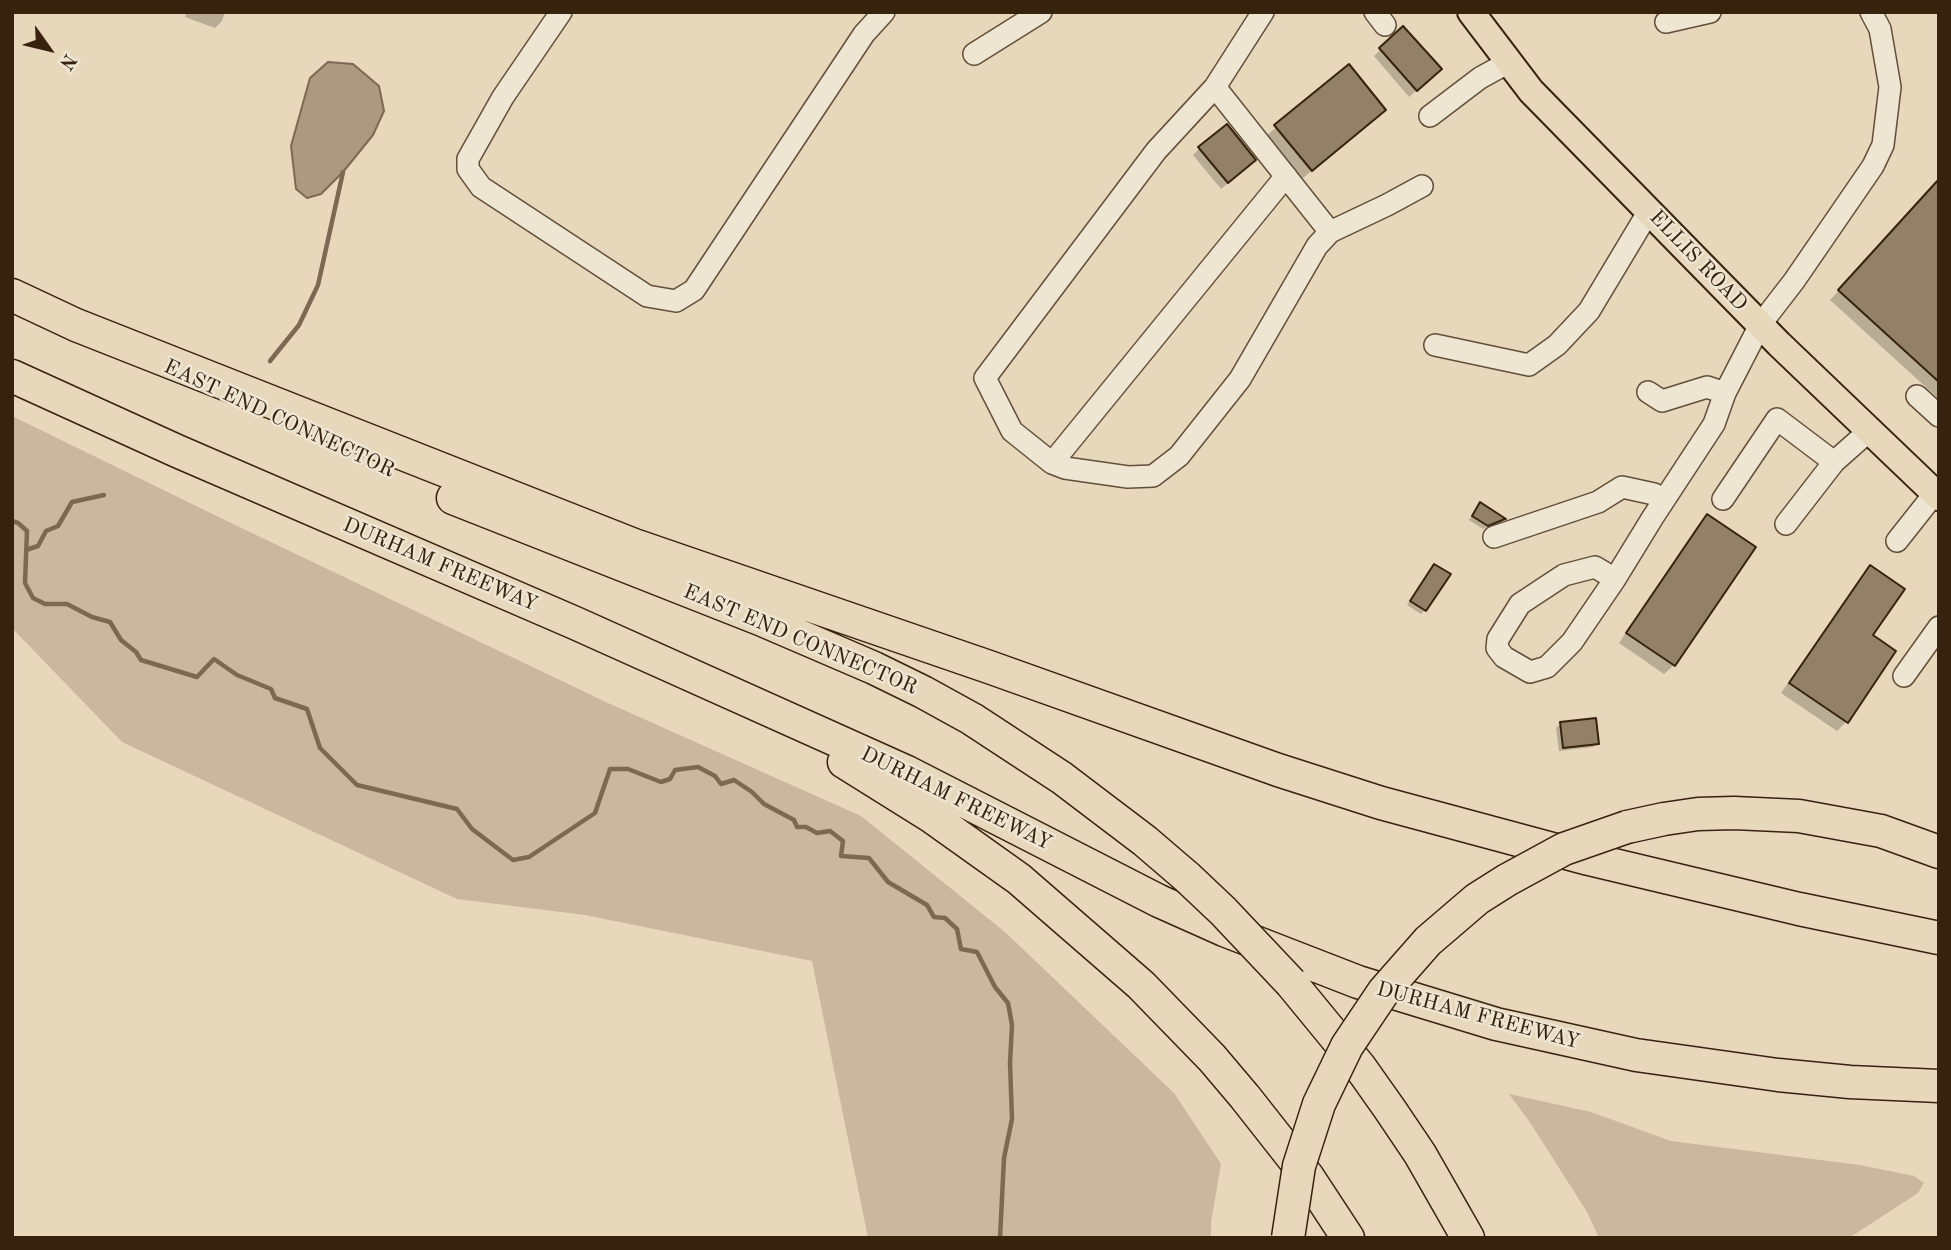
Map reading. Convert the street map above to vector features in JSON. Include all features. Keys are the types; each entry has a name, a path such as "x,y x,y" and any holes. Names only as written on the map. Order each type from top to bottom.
{"highway":[{"path":"12,295 76,325 634,545 1278,770 1407,810 1589,859 1799,909 1939,938"},
{"name":"EAST END CONNECTOR","path":"76,325 425,486 760,619 911,686 972,719 1062,778 1145,841 1186,877 1223,911 1291,983 1360,1067 1389,1108 1420,1154 1468,1238"},
{"name":"DURHAM FREEWAY","path":"12,376 918,777 1191,915 1291,957 1370,986 1496,1024 1636,1055 1778,1076 1939,1086"},
{"path":"706,682 831,754 932,817 998,863 1061,913 1141,985 1212,1058 1277,1136 1348,1238"},
{"path":"1287,1238 1299,1166 1319,1104 1347,1046 1384,991 1428,941 1477,900 1526,869 1564,849 1627,828 1698,814 1799,816 1881,831 1939,852"}],"main road":[{"name":"ELLIS ROAD","path":"1471,12 1531,91 1760,325 1937,495"}],"lane":[{"path":"561,12 503,97 468,159 468,169 481,187 648,296 676,301 694,290 864,34 884,12"},
{"path":"974,54 1041,12"},
{"path":"1263,12 1215,87 1156,151 985,378 1012,430 1052,463 1065,468 1128,477 1153,476 1179,456 1240,379 1317,246 1329,232 1422,186"},
{"path":"1667,22 1710,12"},
{"path":"1615,579 1595,568 1564,575 1520,604 1498,639 1497,648 1504,657 1530,672 1547,667 1572,642 1615,579 1714,424 1725,393 1760,325 1852,200 1883,145 1890,87 1880,29 1871,12"},
{"path":"1430,116 1480,78 1509,62"},
{"path":"1215,87 1329,232"},
{"path":"1052,463 1286,176"},
{"path":"1435,345 1529,365 1557,345 1589,311 1649,211"},
{"path":"1648,393 1662,401 1707,387 1725,393"},
{"path":"1917,396 1939,416"},
{"path":"1723,499 1777,419 1834,462"},
{"path":"1786,524 1834,462 1870,431"},
{"path":"1494,537 1598,502 1622,487 1654,494 1664,500"},
{"path":"1897,541 1937,495"},
{"path":"1904,676 1939,627"}],"shaded area":[{"path":"328,62 353,64 379,86 384,111 373,135 343,172 321,194 307,198 296,189 291,146 310,78"},
{"path":"12,416 608,703 861,816 1005,932 1174,1093 1221,1164 1211,1222 1211,1238 868,1238 812,961 585,915 457,899 122,742 12,628"},
{"path":"1509,1094 1591,1112 1671,1141 1860,1165 1914,1176 1924,1183 1918,1193 1849,1238 1599,1238 1587,1212"}],"building":[{"path":"1403,26 1442,69 1417,91 1379,48"},
{"path":"1349,64 1386,110 1312,171 1274,125"},
{"path":"1227,124 1256,160 1228,183 1198,147"},
{"path":"1939,179 1939,382 1838,290"},
{"path":"1480,502 1506,519 1488,526 1472,516"},
{"path":"1707,514 1756,547 1675,666 1626,633"},
{"path":"1434,564 1451,574 1426,611 1410,601"},
{"path":"1870,565 1905,589 1873,635 1896,651 1848,723 1789,683"},
{"path":"1596,718 1599,744 1563,748 1560,722"}],"waterway":[{"path":"270,361 299,325 318,285 343,172"},
{"path":"26,550 38,546 46,531 58,526 72,502 104,495"},
{"path":"12,521 27,531 25,583 33,598 45,604 67,604 92,617 110,622 121,640 136,652 141,660 197,677 214,659 237,675 271,689 275,698 307,709 320,748 357,785 457,809 472,829 513,860 529,857 595,813 610,769 628,769 661,782 670,779 675,770 698,767 715,776 721,784 734,780 764,804 794,820 797,827 806,827 817,833 830,831 843,841 841,856 869,858 888,882 927,905 934,917 945,918 957,929 961,949 977,952 995,987 1008,1003 1012,1025 1012,1119 1004,1158 1000,1238"}]}
